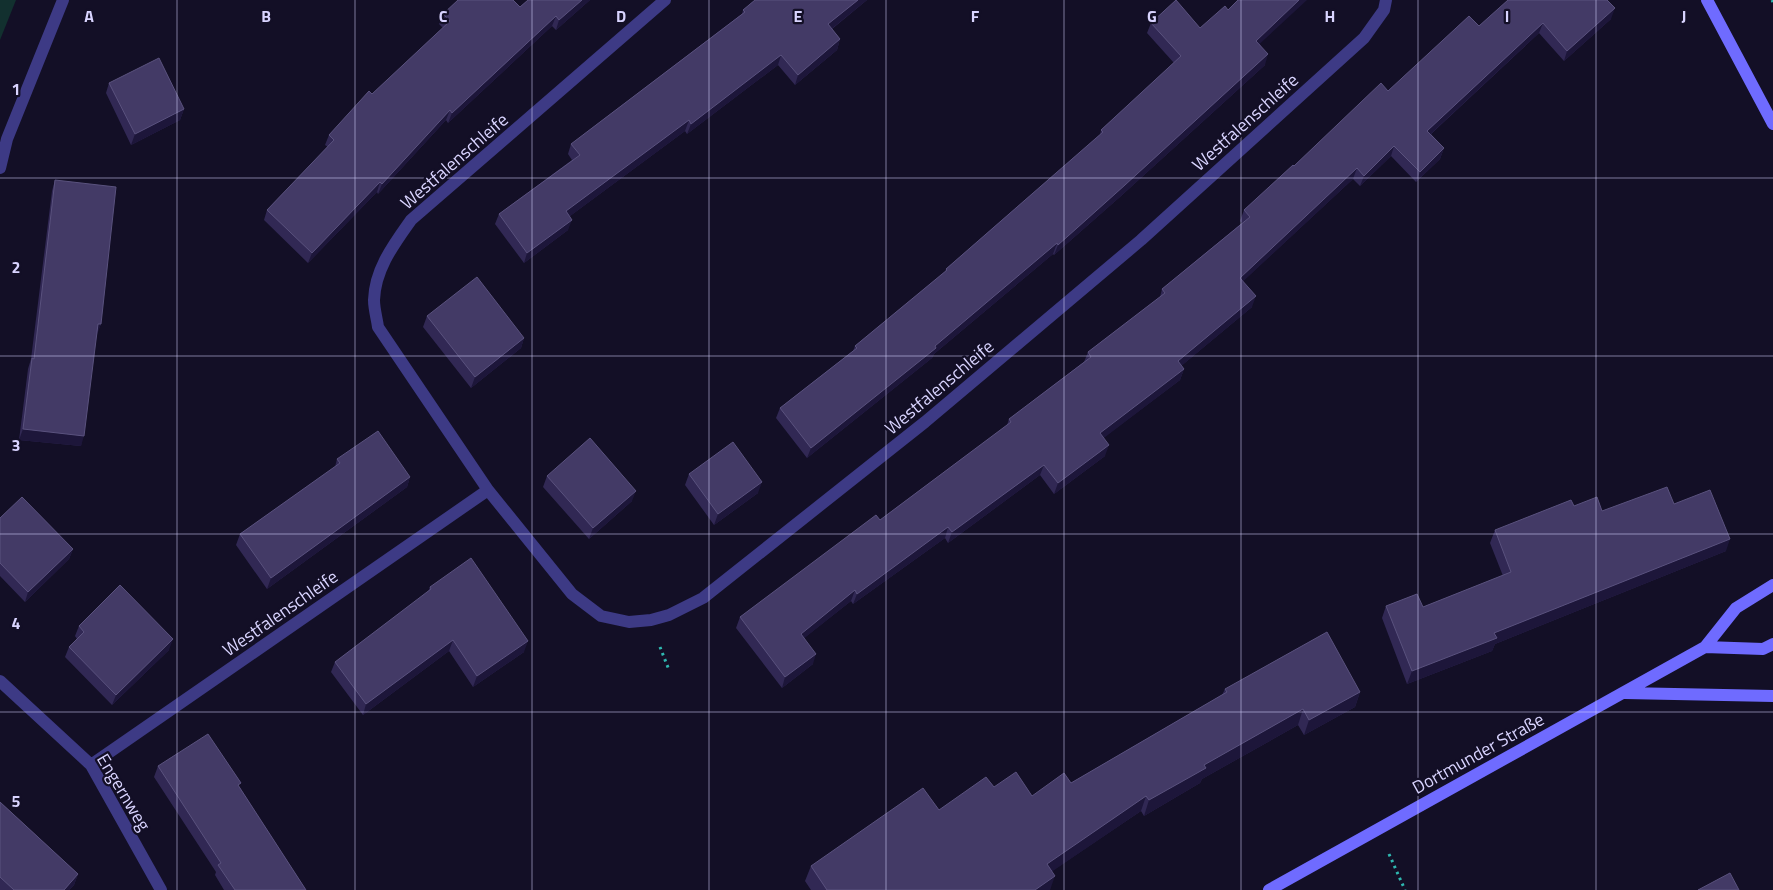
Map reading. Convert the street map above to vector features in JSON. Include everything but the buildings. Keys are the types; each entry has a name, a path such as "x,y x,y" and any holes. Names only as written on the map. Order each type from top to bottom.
{"main road":[{"path":"1707,0 1773,124"},
{"name":"Dortmunder Straße","path":"1269,890 1378,828 1626,693 1704,647 1736,608 1773,584"},
{"path":"1704,647 1763,649 1773,644"},
{"path":"1626,693 1773,696"}],"street":[{"path":"0,168 7,139 63,0"},
{"name":"Westfalenschleife","path":"665,0 411,220 389,250 377,279 374,301 378,327 488,490 572,594 601,616 629,622 651,620 669,615 703,598 925,422 1142,240 1364,38 1384,10 1386,0"},
{"name":"Westfalenschleife","path":"91,766 488,490"},
{"name":"Engernweg","path":"0,681 91,766 161,890"}],"path":[{"path":"1378,828 1405,890"}],"green space":[{"path":"0,0 16,0 0,40"}]}
